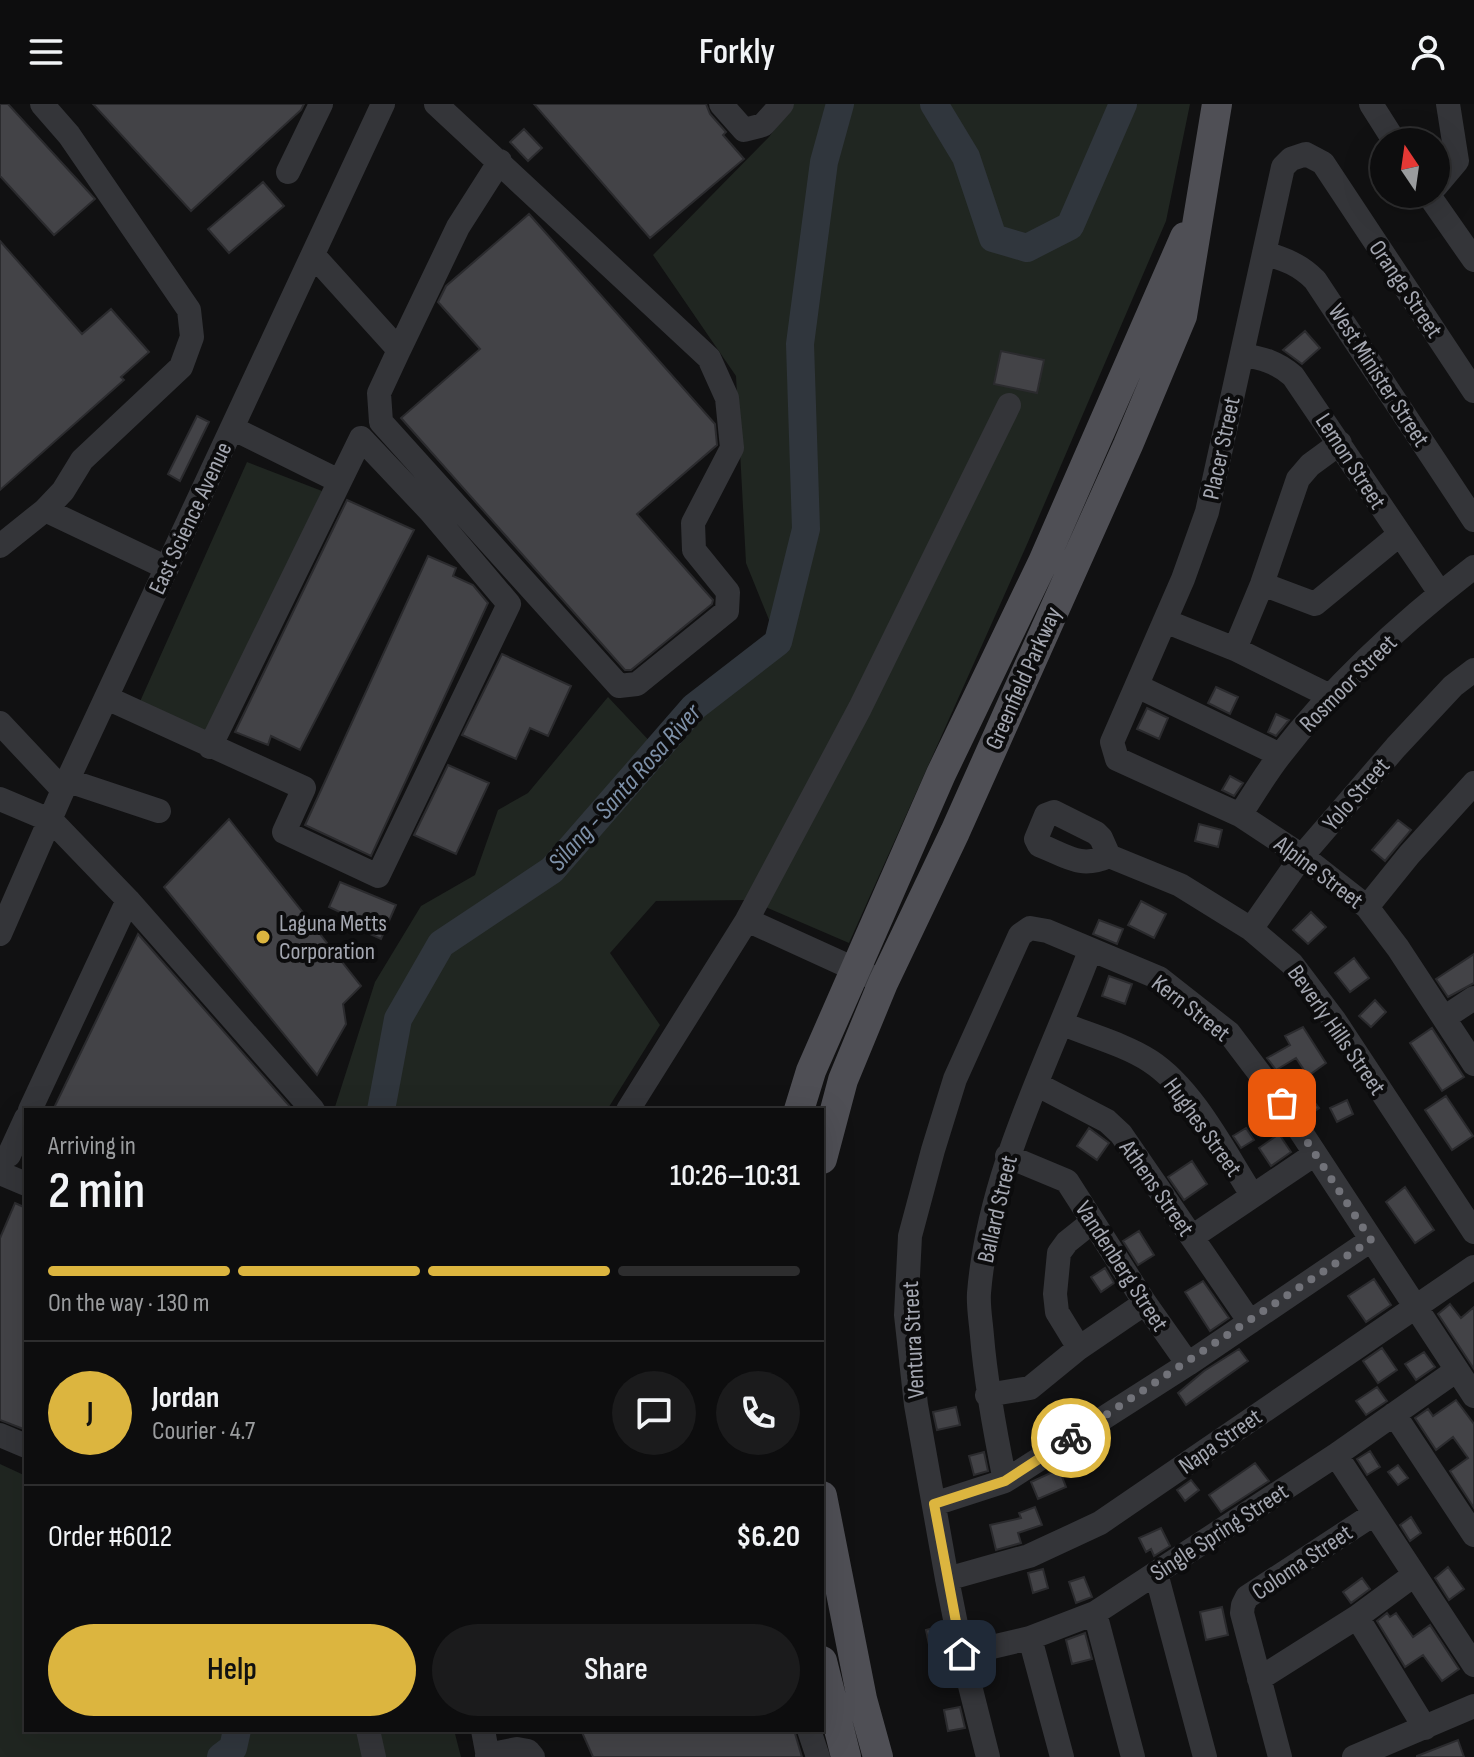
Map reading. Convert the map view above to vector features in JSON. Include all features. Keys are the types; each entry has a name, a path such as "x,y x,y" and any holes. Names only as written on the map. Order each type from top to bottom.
{"main road":[{"name":"Greenfield Parkway","path":"824,1151 843,1080 883,983 955,832 1128,445 1182,316 1217,104"},
{"name":"Greenfield Parkway","path":"800,1108 811,1071 941,774 1043,562 1205,191"},
{"path":"824,1506 862,1699 878,1757"},
{"path":"824,1672 846,1757"}],"street":[{"path":"0,546 45,510 63,491 82,460 181,367 192,337 189,310 69,135 42,104"},
{"path":"288,172 321,104"},
{"name":"East Science Avenue","path":"0,934 66,785 383,104"},
{"path":"436,104 486,153 500,161 709,358 727,398 732,448 693,523 694,550 728,592 727,611 637,684 619,686 381,422 379,393 458,227 500,161"},
{"path":"721,104 744,130 763,125 782,104"},
{"path":"1371,104 1386,128"},
{"path":"1448,104 1457,161 1450,169"},
{"name":"Placer Street","path":"1112,742 1165,621 1207,512 1283,167 1291,159 1306,154"},
{"name":"Orange Street","path":"1306,154 1323,163 1474,391"},
{"path":"1439,208 1474,260"},
{"name":"West Minister Street","path":"1264,253 1289,260 1315,280 1474,520"},
{"path":"314,256 399,350"},
{"name":"Lemon Street","path":"1242,355 1281,365 1293,376 1440,593"},
{"path":"629,1108 747,920 860,708 1009,405"},
{"path":"232,428 339,481"},
{"path":"107,698 210,747 304,788 284,832 378,876 509,604 430,511 361,438 210,747"},
{"path":"1235,649 1262,584 1298,479 1310,465 1340,443"},
{"path":"45,510 167,568"},
{"path":"1262,584 1315,604 1399,535"},
{"name":"Rosmoor Street","path":"1240,815 1280,755 1330,696 1440,593 1474,567"},
{"path":"1165,621 1235,649 1330,696"},
{"name":"Yolo Street","path":"1251,929 1302,856 1396,747 1453,686 1474,670"},
{"path":"1137,686 1280,755"},
{"path":"0,723 66,785 159,811"},
{"name":"Alpine Street","path":"1112,742 1117,759 1240,815 1302,856 1367,907 1398,948 1474,1064"},
{"path":"1367,907 1474,783"},
{"path":"0,799 52,821 128,900 311,1108"},
{"name":"Beverly Hills Street","path":"1109,856 1180,885 1251,929 1292,964 1335,1021 1474,1232"},
{"path":"31,1108 128,900"},
{"path":"747,920 883,983"},
{"name":"Kern Street","path":"1020,935 1030,928 1047,931 1159,978 1229,1033 1282,1103 1474,1396"},
{"name":"Ventura Street","path":"988,1757 947,1579 916,1405 906,1315 910,1236 955,1079 1020,935"},
{"name":"Ballard Street","path":"1005,1481 987,1395 979,1296 990,1216 1007,1156 1090,951"},
{"path":"1444,1018 1474,998"},
{"name":"Hughes Street","path":"1063,1024 1148,1060 1174,1080 1252,1195"},
{"name":"Athens Street","path":"1038,1085 1107,1121 1121,1134 1250,1322"},
{"path":"10,1170 24,1124"},
{"path":"1192,1237 1315,1154"},
{"name":"Vandenberg Street","path":"1007,1156 1067,1181 1188,1364"},
{"path":"1079,1348 1057,1312 1055,1294 1059,1253 1067,1242 1092,1222"},
{"path":"934,1504 1005,1481 1188,1364 1371,1240"},
{"name":"Napa Street","path":"947,1579 1029,1556 1100,1523 1474,1267"},
{"path":"987,1395 1030,1388 1079,1348 1145,1303"},
{"name":"Single Spring Street","path":"962,1654 1030,1638 1095,1613 1336,1455 1457,1370"},
{"path":"1394,1414 1474,1535"},
{"path":"0,1435 24,1445"},
{"path":"1336,1455 1474,1665"},
{"name":"Coloma Street","path":"1280,1757 1242,1613 1247,1597 1374,1514"},
{"path":"1156,1573 1205,1757"},
{"path":"1259,1679 1357,1617 1414,1575"},
{"path":"1095,1613 1133,1757"},
{"path":"1357,1617 1425,1728"},
{"path":"1030,1638 1062,1757"},
{"path":"1354,1757 1474,1706"},
{"path":"368,1732 374,1757"},
{"path":"483,1732 487,1756 517,1749 528,1751 533,1757"},
{"path":"810,1732 818,1757"}],"shaded area":[{"path":"793,104 1190,104 1166,221 1028,542 849,943 749,900 656,901 610,953 660,1025 608,1108 335,1108 375,982 421,906 475,875 498,810 528,793 608,697 657,749 694,707 778,642 746,563 736,376 653,255 769,137"},
{"path":"247,462 322,491 202,749 134,715"},
{"path":"0,1464 24,1475 24,1732 455,1732 461,1757 0,1757"}],"building":[{"path":"0,104 8,104 95,199 54,235 0,176"},
{"path":"93,104 304,104 191,211"},
{"path":"534,104 706,104 710,114 726,132 723,135 744,159 650,238"},
{"path":"524,129 542,148 528,161 510,142"},
{"path":"263,182 284,206 229,253 208,229"},
{"path":"529,214 715,424 717,445 637,514 713,600 712,604 631,670 625,670 401,418 480,349 438,302 446,286"},
{"path":"0,241 82,334 111,309 149,352 121,377 124,380 0,490"},
{"path":"1305,331 1320,348 1302,364 1283,350"},
{"path":"1001,351 1044,360 1037,393 994,384"},
{"path":"197,416 209,422 180,481 168,474"},
{"path":"347,500 414,530 300,750 271,736 268,745 235,732"},
{"path":"428,556 456,568 453,576 473,585 488,603 371,856 305,825"},
{"path":"502,654 571,686 548,736 530,728 516,759 462,735"},
{"path":"1216,687 1238,697 1230,714 1208,703"},
{"path":"1147,708 1168,718 1159,739 1137,729"},
{"path":"1276,714 1289,720 1276,736 1268,732"},
{"path":"448,765 489,783 456,854 414,835"},
{"path":"1230,776 1243,783 1234,796 1222,790"},
{"name":"Laguna Metts Corporation","path":"229,819 361,986 343,1004 346,1024 317,1075 164,887"},
{"path":"1398,820 1411,830 1385,861 1372,850"},
{"path":"1199,824 1222,830 1218,847 1195,841"},
{"path":"340,882 396,905 381,939 341,921 344,914 329,907"},
{"path":"1141,901 1166,914 1154,938 1128,925"},
{"path":"1311,912 1326,927 1308,944 1293,930"},
{"path":"1099,920 1123,929 1117,944 1093,934"},
{"path":"138,934 291,1108 54,1108"},
{"path":"1474,954 1474,983 1448,997 1436,979"},
{"path":"1354,958 1369,978 1350,992 1335,973"},
{"path":"1109,976 1132,984 1125,1004 1102,996"},
{"path":"1375,1000 1386,1012 1371,1027 1359,1016"},
{"path":"1303,1027 1326,1063 1308,1076 1296,1058 1276,1070 1267,1058 1290,1045 1285,1036"},
{"path":"1432,1028 1464,1077 1442,1091 1410,1043"},
{"path":"1308,1094 1319,1108 1308,1116 1299,1101"},
{"path":"1446,1096 1473,1136 1452,1150 1425,1110"},
{"path":"1347,1100 1353,1114 1337,1122 1330,1108"},
{"path":"1089,1128 1109,1143 1097,1160 1077,1146"},
{"path":"1246,1128 1254,1140 1241,1148 1233,1136"},
{"path":"1279,1134 1291,1152 1271,1166 1259,1148"},
{"path":"1192,1161 1207,1184 1184,1200 1168,1177"},
{"path":"1405,1187 1434,1230 1415,1243 1386,1202"},
{"path":"15,1203 24,1207 24,1429 0,1420 0,1238"},
{"path":"1139,1231 1154,1255 1138,1265 1123,1241"},
{"path":"1105,1268 1114,1283 1101,1292 1091,1277"},
{"path":"1374,1279 1391,1305 1366,1322 1348,1296"},
{"path":"1203,1281 1229,1318 1210,1331 1185,1292"},
{"path":"1450,1304 1461,1318 1474,1307 1474,1369 1438,1314"},
{"path":"1382,1348 1397,1370 1378,1383 1363,1361"},
{"path":"1239,1349 1248,1361 1186,1405 1178,1393 1204,1371"},
{"path":"1424,1352 1435,1367 1416,1380 1405,1364"},
{"path":"1377,1387 1387,1401 1366,1415 1356,1401"},
{"path":"1456,1400 1474,1424 1474,1508 1450,1471 1468,1458 1453,1437 1436,1450 1415,1418 1428,1409 1433,1416"},
{"path":"956,1407 960,1425 937,1430 933,1412"},
{"path":"1370,1451 1380,1467 1367,1475 1357,1459"},
{"path":"984,1452 988,1471 974,1475 969,1456"},
{"path":"1255,1463 1269,1481 1221,1512 1209,1495"},
{"path":"1398,1465 1408,1478 1398,1485 1388,1472"},
{"path":"1059,1469 1066,1487 1038,1499 1031,1482"},
{"path":"1191,1480 1199,1490 1185,1501 1177,1490"},
{"path":"1035,1507 1042,1525 1018,1533 1021,1543 996,1550 990,1525 1021,1518 1019,1513"},
{"path":"1411,1517 1421,1533 1410,1541 1400,1525"},
{"path":"1161,1528 1170,1546 1154,1556 1151,1549 1146,1552 1139,1538"},
{"path":"1448,1567 1464,1589 1449,1600 1435,1578"},
{"path":"1043,1569 1048,1588 1033,1593 1028,1573"},
{"path":"1084,1577 1092,1597 1076,1603 1069,1582"},
{"path":"1362,1578 1370,1589 1351,1603 1343,1592"},
{"path":"1222,1607 1228,1635 1206,1640 1200,1612"},
{"path":"1387,1613 1390,1617 1396,1613 1413,1637 1430,1625 1459,1669 1442,1681 1423,1655 1405,1667 1377,1621"},
{"path":"941,1626 946,1651 931,1654 926,1630"},
{"path":"1085,1633 1092,1659 1072,1664 1066,1640"},
{"path":"960,1707 965,1728 948,1731 944,1710"},
{"path":"582,1732 795,1732 802,1757 593,1757"},
{"path":"1458,1740 1464,1757 1417,1757 1417,1756"}],"waterway":[{"name":"Silang - Santa Rosa River","path":"381,1108 398,1019 441,944 552,870 694,707 778,642 806,529 800,344 824,162 840,104"},
{"name":"Silang - Santa Rosa River","path":"934,104 966,157 993,238 1027,248 1070,226 1123,104"},
{"name":"Silang - Santa Rosa River","path":"221,1757 233,1748 237,1732"}],"way so far":[{"path":"1071,1438 1188,1364 1371,1240 1282,1103"}],"place":[{"name":"Laguna Metts Corporation","path":"263,937"}],"route":[{"path":"962,1654 934,1504 1005,1481 1071,1438"}]}
